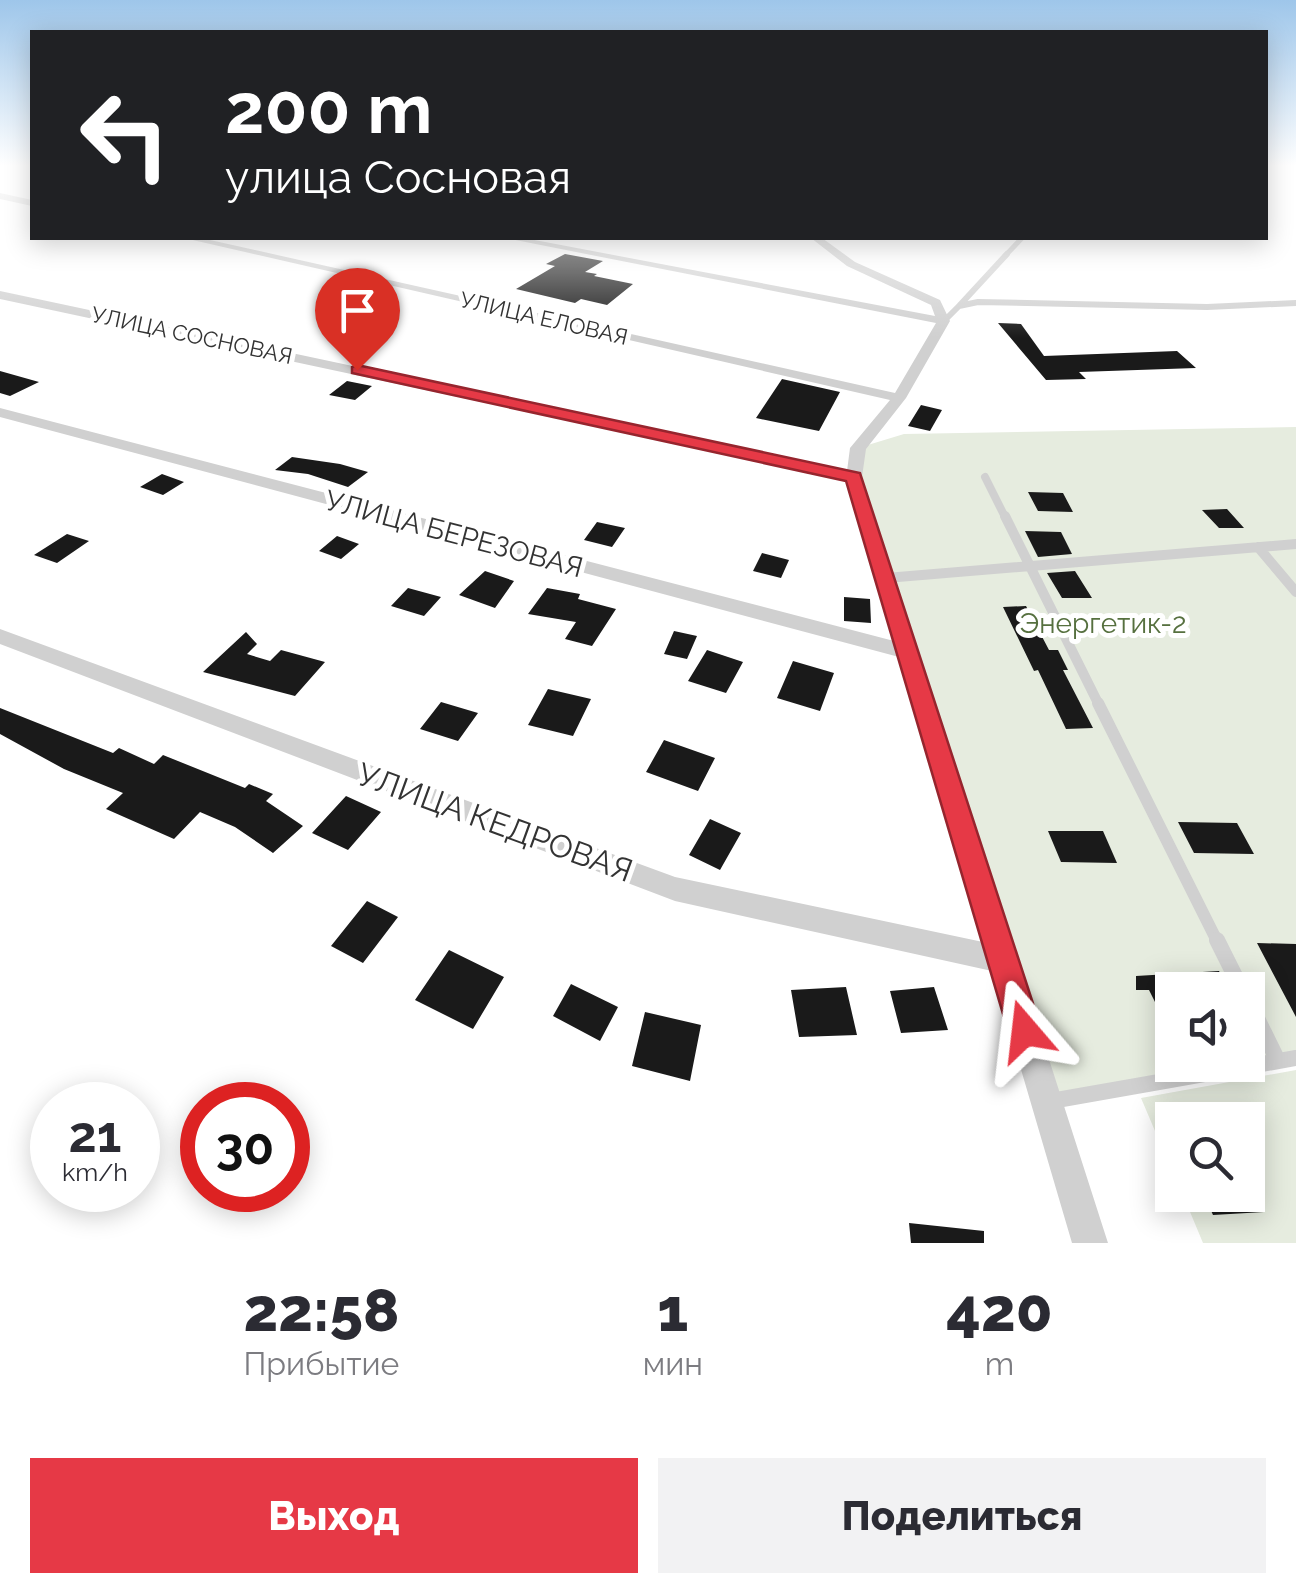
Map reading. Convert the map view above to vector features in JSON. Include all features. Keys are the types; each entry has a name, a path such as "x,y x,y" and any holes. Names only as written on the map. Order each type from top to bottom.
{"street":[{"name":"УЛИЦА ЕЛОВАЯ","path":"197,240 899,398"},
{"path":"522,240 951,313"},
{"path":"819,240 851,264 951,313"},
{"name":"УЛИЦА СОСНОВАЯ","path":"0,295 854,477"},
{"path":"951,313 899,398 858,448 854,477 1090,1243"},
{"name":"УЛИЦА БЕРЕЗОВАЯ","path":"0,412 909,652"},
{"name":"УЛИЦА КЕДРОВАЯ","path":"0,636 676,888 1003,960"}],"lane":[{"path":"951,313 1020,240"},
{"path":"951,313 1296,303"},
{"path":"984,476 1233,972"},
{"path":"886,578 1296,544"},
{"path":"1258,547 1296,592"},
{"path":"1047,1102 1287,1059 1265,1026"}],"green space":[{"name":"Энергетик-2","path":"1296,427 1296,1058 1265,1063 1265,972 1155,972 1155,1082 1160,1082 1047,1102 854,477 858,448 904,434"},
{"path":"1296,1070 1296,1243 1203,1243 1190,1212 1265,1212 1265,1102 1155,1102 1155,1131 1141,1098 1230,1082 1265,1082 1265,1076"}],"building":[{"path":"565,254 603,261 585,272 633,284 607,305 581,299 575,303 516,289 555,266 546,264"},
{"path":"998,323 1021,324 1044,356 1177,351 1196,368 1079,372 1086,379 1046,380"},
{"path":"0,371 39,382 10,396 0,393"},
{"path":"782,379 840,392 819,431 756,418"},
{"path":"347,381 372,386 355,400 329,395"},
{"path":"921,405 942,410 930,431 908,426"},
{"path":"292,457 368,472 348,487 308,474 275,470"},
{"path":"162,474 184,482 163,495 140,487"},
{"path":"1028,492 1063,493 1073,512 1038,511"},
{"path":"1227,509 1244,528 1219,528 1202,510"},
{"path":"597,522 625,528 612,547 584,540"},
{"path":"1025,531 1061,532 1072,554 1038,557"},
{"path":"67,534 89,541 57,563 34,555"},
{"path":"337,536 359,544 341,559 319,551"},
{"path":"762,553 789,560 781,578 753,571"},
{"path":"485,571 514,581 495,608 459,595"},
{"path":"1075,571 1092,598 1062,598 1047,573"},
{"path":"408,588 441,597 424,616 391,606"},
{"path":"547,588 580,594 578,599 616,609 592,646 565,639 576,622 528,614"},
{"path":"844,597 870,599 871,623 844,621"},
{"path":"1026,606 1049,650 1058,650 1068,670 1063,670 1093,728 1066,729 1038,670 1034,671 1003,607"},
{"path":"674,631 697,636 687,659 664,654"},
{"path":"246,632 257,644 247,654 270,661 281,650 325,662 295,696 203,672"},
{"path":"707,650 743,662 726,693 688,681"},
{"path":"793,661 834,673 820,711 777,698"},
{"path":"548,689 591,699 573,736 528,725"},
{"path":"441,702 478,713 458,741 420,729"},
{"path":"0,708 113,753 119,748 154,764 163,755 245,788 249,784 273,794 266,801 303,826 273,853 235,827 200,812 174,839 106,809 123,793 64,769 0,734"},
{"path":"664,740 715,758 698,791 646,772"},
{"path":"346,796 381,812 348,850 312,833"},
{"path":"710,819 741,833 720,870 689,855"},
{"path":"1178,822 1237,823 1254,854 1194,853"},
{"path":"1048,831 1103,831 1117,863 1061,862"},
{"path":"367,901 398,917 363,963 331,946"},
{"path":"1257,943 1296,944 1296,1017"},
{"path":"449,950 504,977 473,1029 415,1000"},
{"path":"1155,975 1155,1002 1149,990 1136,990 1136,976"},
{"path":"571,984 618,1007 600,1041 553,1016"},
{"path":"846,987 857,1035 799,1037 791,990"},
{"path":"934,987 948,1030 901,1033 890,991"},
{"path":"645,1012 701,1025 690,1081 632,1066"},
{"path":"1212,1212 1264,1212 1213,1215"},
{"path":"909,1223 984,1231 984,1243 911,1243"}],"route":[{"path":"357,370 854,477 1025,1031"}]}
